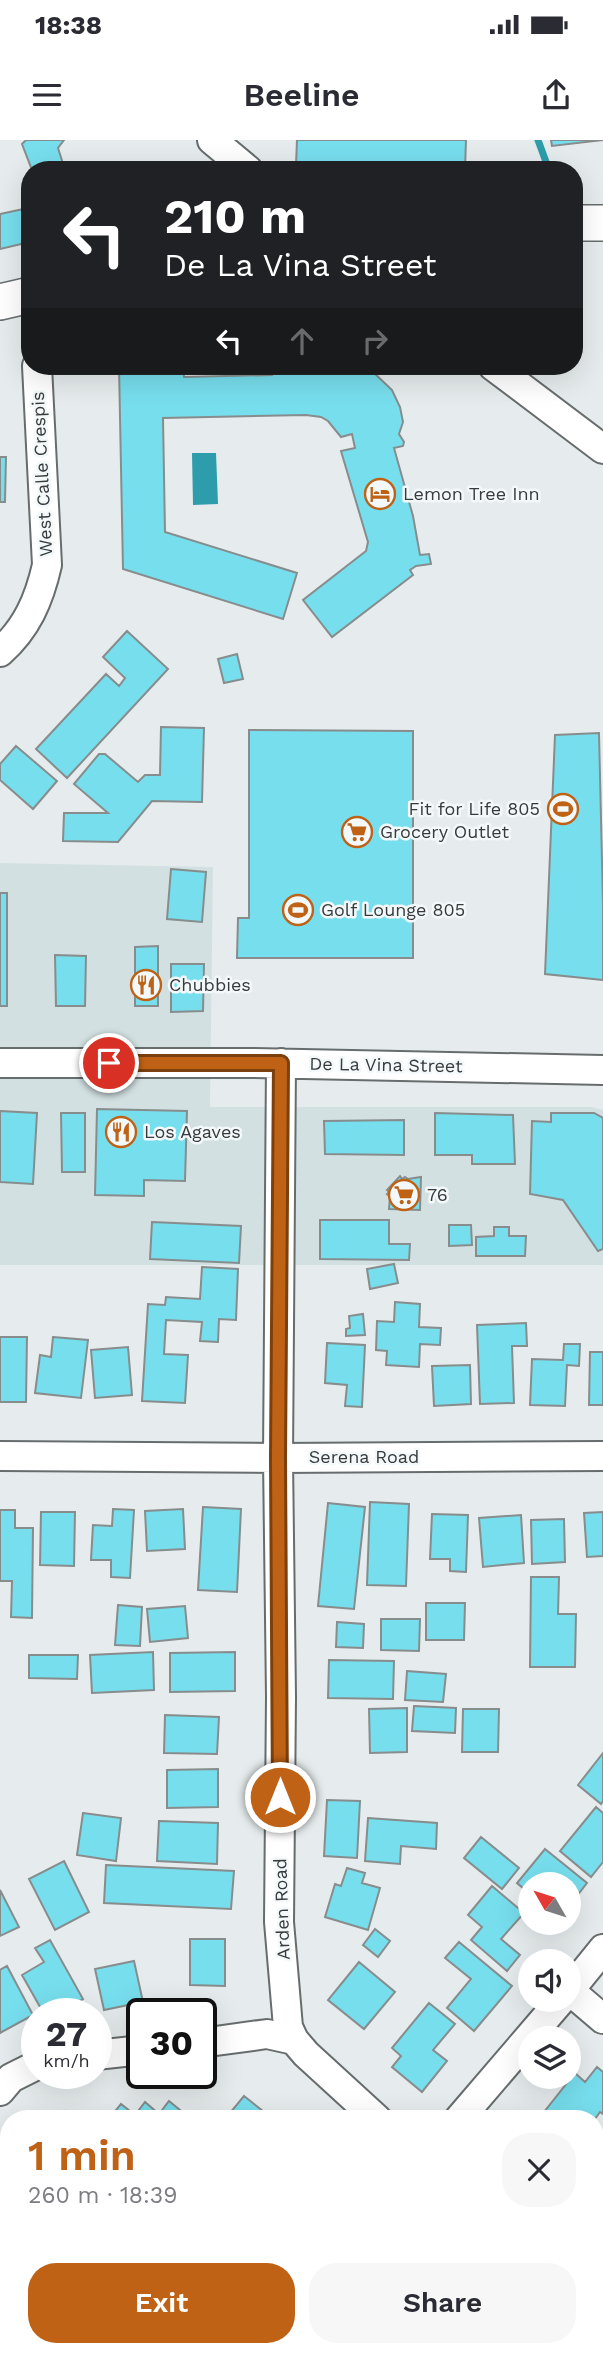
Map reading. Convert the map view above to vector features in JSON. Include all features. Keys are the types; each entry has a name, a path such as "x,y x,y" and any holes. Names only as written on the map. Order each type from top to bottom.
{"main road":[{"path":"583,223 603,223"},
{"path":"0,302 21,297"}],"street":[{"path":"212,140 237,161"},
{"name":"West Calle Crespis","path":"0,652 29,618 41,593 47,565 37,375"},
{"path":"505,375 603,449"},
{"name":"De La Vina Street","path":"0,1063 281,1063 603,1070"},
{"name":"Arden Road","path":"281,1063 279,1922 288,2027 294,2040"},
{"name":"Serena Road","path":"0,1456 603,1456"},
{"path":"581,1976 603,1949"},
{"path":"581,2001 603,2019"},
{"path":"468,2110 551,2012"},
{"path":"217,2041 267,2034 294,2040 367,2110"},
{"path":"4,2084 21,2074"}],"shaded area":[{"path":"0,863 213,867 210,1107 592,1107 603,1110 603,1265 0,1265"}],"water":[{"path":"192,453 216,453 218,504 193,505"}],"building":[{"path":"26,140 64,140 58,148 62,161 29,161 22,144"},
{"path":"297,140 466,140 465,161 296,161"},
{"path":"551,140 603,140 552,146"},
{"path":"21,210 21,244 0,249 0,214"},
{"name":"Lemon Tree Inn","path":"119,375 376,375 392,390 400,407 403,422 399,434 404,442 403,446 394,448 413,516 420,555 429,554 431,564 416,566 410,570 413,575 332,637 303,600 366,551 368,542 341,451 355,448 352,434 341,437 328,421 321,417 163,418 165,532 297,573 283,619 123,569"},
{"path":"0,457 6,457 5,502 0,502"},
{"path":"127,631 168,669 67,778 36,749 106,674 119,686 125,678 103,657"},
{"path":"237,654 243,679 224,683 218,659"},
{"path":"161,727 204,728 202,802 152,801 118,842 63,841 64,813 108,813 74,784 99,754 105,754 138,782 145,775 160,775"},
{"path":"249,730 413,731 413,958 237,958 238,918 249,918"},
{"path":"599,733 603,980 545,974 555,735"},
{"path":"16,746 57,781 33,809 0,780 0,764"},
{"path":"171,869 206,872 202,922 167,919"},
{"path":"0,893 7,893 7,1006 0,1006"},
{"path":"158,946 158,1006 135,1006 135,947"},
{"path":"55,955 86,956 85,1006 56,1006"},
{"path":"171,964 204,964 203,1011 171,1012"},
{"path":"97,1109 187,1111 185,1181 144,1180 144,1196 95,1195"},
{"path":"0,1111 37,1113 33,1184 0,1182"},
{"path":"61,1113 85,1113 85,1172 62,1172"},
{"path":"435,1113 513,1115 515,1164 472,1164 472,1155 435,1155"},
{"path":"551,1113 594,1113 603,1118 603,1249 598,1251 563,1200 530,1194 532,1121 551,1122"},
{"path":"404,1120 404,1155 325,1154 324,1121"},
{"path":"400,1176 402,1179 421,1177 420,1210 389,1209 390,1197 387,1190"},
{"path":"320,1220 389,1220 389,1244 410,1244 409,1260 320,1259"},
{"path":"152,1222 241,1226 239,1263 150,1259"},
{"path":"449,1225 471,1225 472,1245 449,1246"},
{"path":"494,1227 509,1227 509,1236 526,1236 525,1256 476,1256 476,1237 494,1236"},
{"path":"394,1264 398,1283 370,1289 367,1269"},
{"path":"202,1267 238,1269 236,1320 219,1319 218,1342 200,1341 202,1322 166,1320 164,1354 188,1355 185,1403 142,1401 148,1304 165,1305 166,1297 200,1299"},
{"path":"395,1302 420,1304 419,1327 441,1328 440,1345 420,1344 419,1367 386,1365 387,1351 376,1350 377,1321 394,1322"},
{"path":"363,1314 365,1335 346,1336 346,1329 350,1328 349,1316"},
{"path":"526,1323 527,1346 512,1346 514,1403 480,1404 477,1325"},
{"path":"0,1337 27,1337 26,1402 0,1402"},
{"path":"53,1337 88,1340 81,1398 35,1393 40,1355 51,1357"},
{"path":"327,1343 365,1345 362,1407 345,1406 347,1385 325,1383"},
{"path":"564,1344 580,1344 579,1366 567,1365 565,1406 530,1405 532,1359 563,1360"},
{"path":"128,1347 132,1395 95,1398 91,1350"},
{"path":"590,1352 603,1352 603,1405 589,1405"},
{"path":"470,1365 471,1404 434,1406 432,1366"},
{"path":"370,1502 409,1504 406,1586 367,1585"},
{"path":"328,1503 365,1507 354,1609 318,1606"},
{"path":"203,1507 241,1509 237,1592 198,1590"},
{"path":"113,1509 134,1510 130,1578 111,1577 111,1560 91,1560 93,1525 112,1526"},
{"path":"183,1509 185,1549 147,1551 145,1511"},
{"path":"0,1510 15,1510 15,1528 33,1528 32,1618 11,1617 12,1581 0,1581"},
{"path":"41,1512 75,1512 74,1566 40,1565"},
{"path":"603,1512 603,1556 587,1557 584,1513"},
{"path":"432,1514 468,1515 466,1572 450,1571 450,1559 430,1559"},
{"path":"521,1515 524,1563 483,1567 479,1518"},
{"path":"564,1519 565,1562 532,1564 531,1520"},
{"path":"531,1577 559,1577 558,1614 576,1614 575,1667 530,1667"},
{"path":"426,1603 465,1603 464,1640 426,1640"},
{"path":"118,1605 142,1607 140,1646 115,1645"},
{"path":"185,1606 188,1638 150,1642 147,1609"},
{"path":"381,1619 420,1619 419,1651 381,1650"},
{"path":"337,1622 364,1624 363,1648 336,1647"},
{"path":"153,1652 154,1690 92,1693 90,1655"},
{"path":"235,1652 235,1691 170,1692 170,1653"},
{"path":"29,1655 78,1655 77,1679 29,1678"},
{"path":"329,1660 394,1661 393,1699 328,1698"},
{"path":"407,1671 446,1674 443,1702 405,1700"},
{"path":"414,1706 456,1708 455,1733 412,1731"},
{"path":"407,1708 407,1752 370,1753 369,1709"},
{"path":"463,1709 499,1709 498,1752 462,1752"},
{"path":"165,1715 219,1717 217,1754 164,1753"},
{"path":"603,1753 603,1801 601,1804 578,1785"},
{"path":"218,1769 218,1807 167,1808 167,1770"},
{"path":"327,1800 360,1801 357,1858 324,1856"},
{"path":"596,1807 603,1813 603,1862 591,1877 560,1851"},
{"path":"83,1813 121,1818 116,1861 77,1855"},
{"path":"368,1818 437,1823 436,1849 401,1846 400,1864 365,1861"},
{"path":"159,1821 218,1823 217,1864 157,1861"},
{"path":"481,1837 519,1868 502,1889 464,1858"},
{"path":"545,1849 573,1872 526,1872"},
{"path":"64,1861 89,1912 55,1930 29,1879"},
{"path":"106,1865 234,1871 231,1909 104,1903"},
{"path":"347,1868 365,1873 362,1883 380,1888 368,1930 325,1917 335,1884 341,1886"},
{"path":"581,1878 587,1883 581,1891"},
{"path":"492,1886 518,1908 518,1920 501,1939 518,1953 518,1957 507,1971 471,1940 482,1927 468,1915"},
{"path":"0,1890 19,1927 0,1936"},
{"path":"375,1929 390,1941 378,1957 363,1945"},
{"path":"190,1939 225,1939 225,1986 190,1985"},
{"path":"50,1940 82,1998 35,1998 22,1975 44,1962 35,1948"},
{"path":"459,1942 512,1986 474,2031 447,2008 471,1979 445,1958"},
{"path":"134,1961 142,1998 126,1998 126,2005 112,2008 112,1998 101,1998 95,1969"},
{"path":"359,1962 395,1992 364,2029 328,2000"},
{"path":"7,1966 24,1998 21,1998 21,2022 0,2033 0,1970"},
{"path":"429,2003 455,2024 433,2050 447,2061 422,2092 392,2067 401,2056 392,2048"},
{"path":"597,2067 603,2072 603,2110 546,2110 562,2089 581,2089 581,2078 585,2082"},
{"path":"244,2096 262,2110 232,2110"},
{"path":"169,2101 180,2110 162,2110"},
{"path":"145,2102 154,2110 139,2110"},
{"path":"121,2104 129,2110 116,2110"}],"waterway":[{"path":"538,140 546,161"}],"place":[{"name":"Lemon Tree Inn","path":"380,494"},
{"name":"Fit for Life 805","path":"563,809"},
{"name":"Grocery Outlet","path":"357,832"},
{"name":"Golf Lounge 805","path":"298,910"},
{"name":"Chubbies","path":"146,985"},
{"name":"Los Agaves","path":"121,1132"},
{"name":"76","path":"404,1195"}],"route":[{"path":"109,1063 281,1063 278,1458 280,1797"}]}
